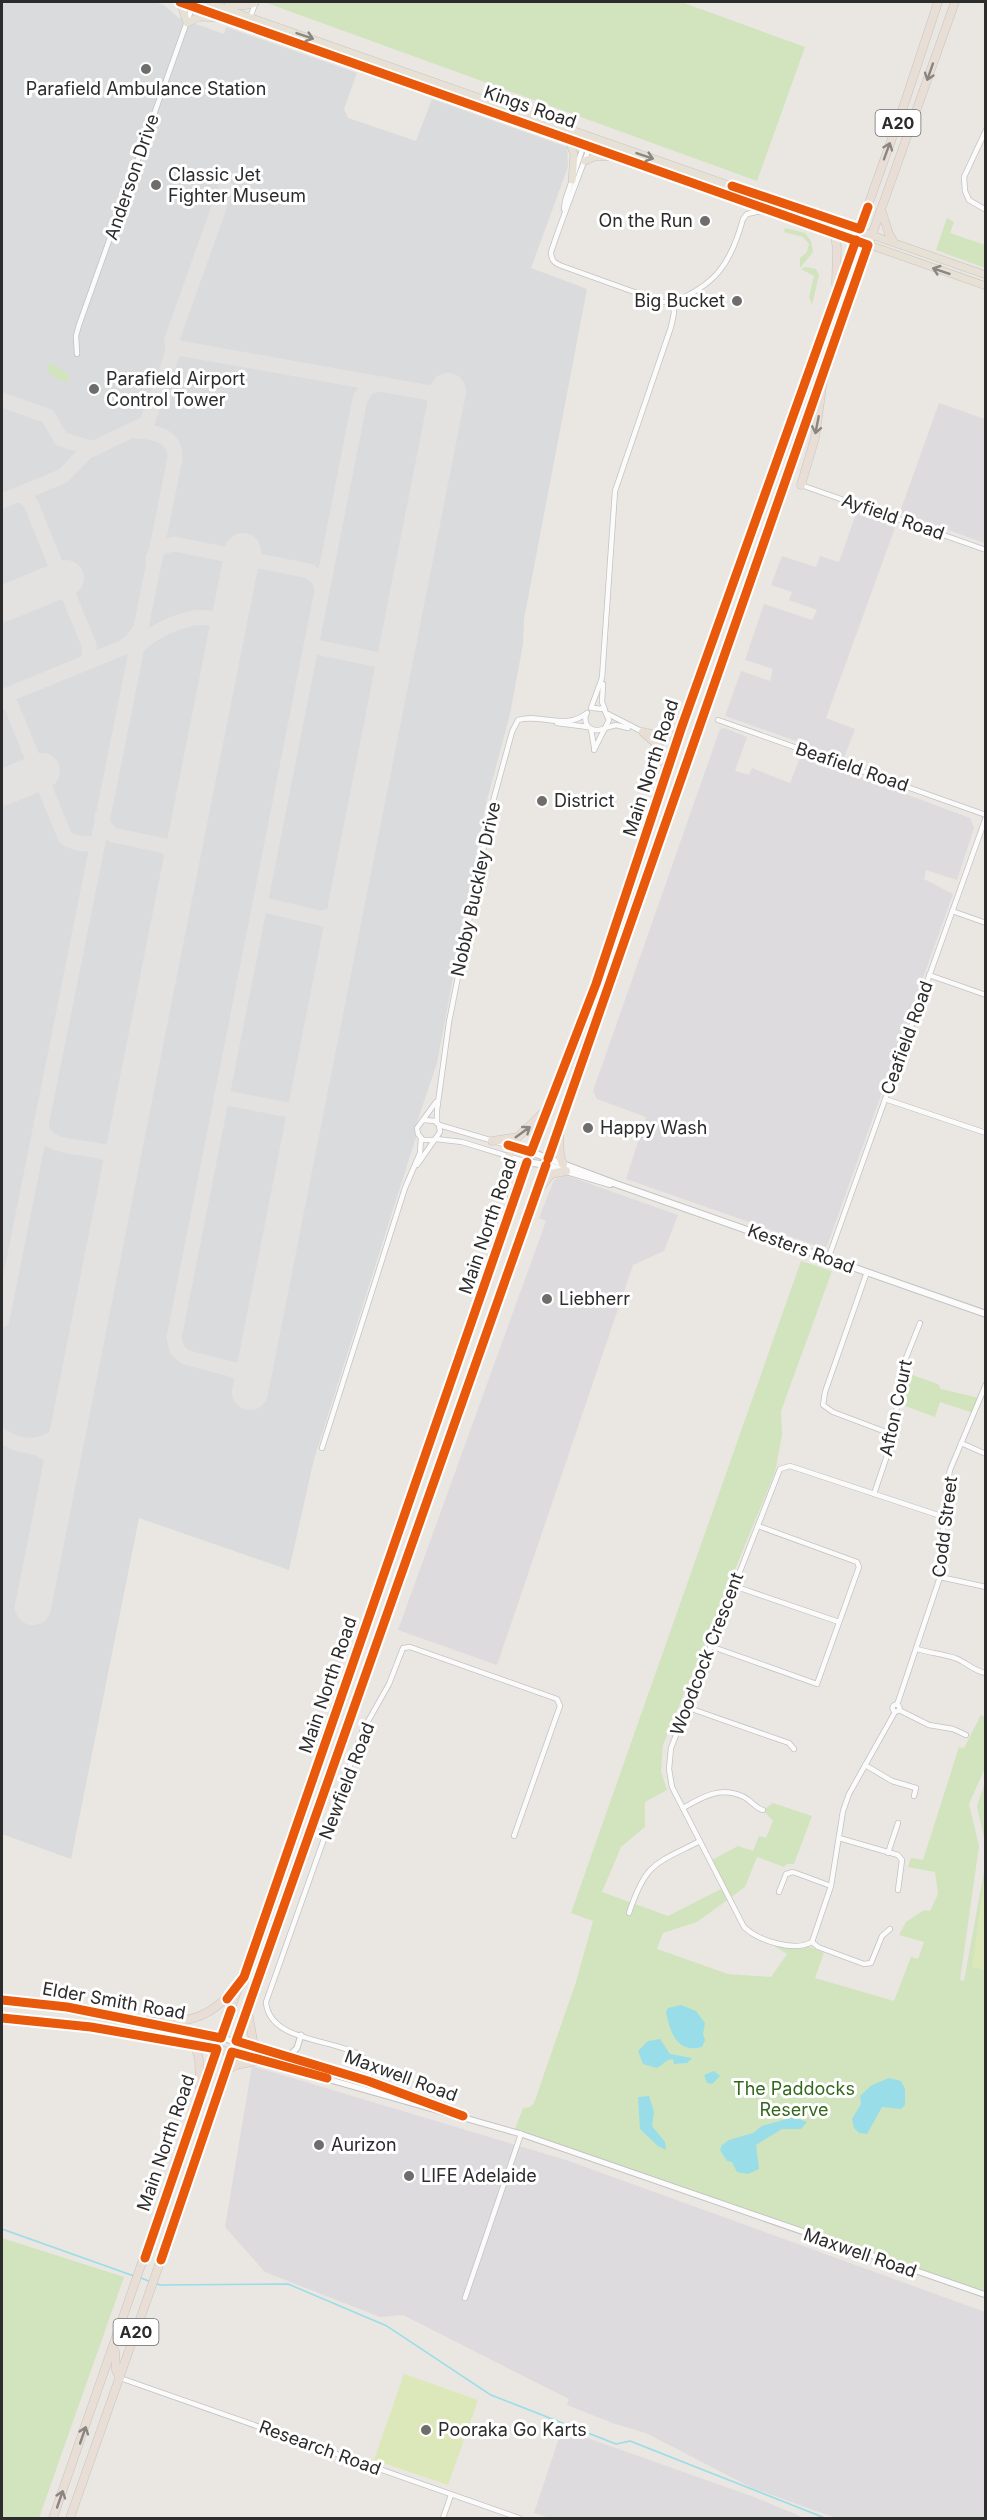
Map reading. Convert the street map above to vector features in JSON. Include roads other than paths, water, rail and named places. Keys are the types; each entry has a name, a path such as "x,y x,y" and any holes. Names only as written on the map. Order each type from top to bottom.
{"highway":[{"name":"Main North Road","path":"53,2518 527,1162 600,973 682,726 860,230 938,2"},
{"name":"Main North Road","path":"70,2518 825,367 956,2"},
{"path":"881,208 893,241"},
{"path":"834,232 837,248 836,292"},
{"path":"801,485 817,428 825,367"},
{"path":"641,731 666,737 676,735 682,726"},
{"path":"641,731 657,742 662,751 665,776"},
{"path":"492,1141 518,1137 547,1109"},
{"path":"536,1193 551,1174 565,1168 559,1150 559,1127"},
{"path":"509,1156 512,1206"},
{"path":"142,2020 185,2021 205,2015 227,1999 243,1977"},
{"path":"248,2010 254,2046"},
{"path":"195,2045 199,2059 201,2093"},
{"path":"225,2072 236,2065 261,2060"},
{"path":"98,2390 111,2379 120,2378 116,2370 115,2344"}],"main road":[{"name":"Kings Road","path":"180,2 194,4 247,25 986,286"},
{"path":"180,2 187,23 199,17 233,20"},
{"name":"Kings Road","path":"207,2 986,274"},
{"path":"207,2 234,6 256,2"},
{"path":"568,138 574,154 572,180"},
{"path":"585,161 594,157 624,158"},
{"path":"957,264 974,275 973,282"},
{"name":"Kesters Road","path":"531,1152 547,1162 986,1314"},
{"name":"Kesters Road","path":"527,1162 547,1162"},
{"name":"Elder Smith Road","path":"2,2000 67,2007 142,2020 221,2038"},
{"name":"Elder Smith Road","path":"2,2018 102,2028 232,2052"}],"street":[{"path":"247,25 256,2"},
{"name":"Anderson Drive","path":"77,354 76,336 79,325 194,4"},
{"path":"986,130 974,153 964,182 969,200 986,210"},
{"path":"564,212 572,180 590,137"},
{"path":"587,145 585,161 550,252 555,263 662,302 673,302 694,291 726,266 747,213 769,209"},
{"path":"602,678 585,719 590,728 594,750 608,722 607,712 602,702 602,678 615,491 671,327 673,302"},
{"name":"Ayfield Road","path":"801,485 986,550"},
{"path":"591,708 601,708 641,731"},
{"name":"Nobby Buckley Drive","path":"438,1124 438,1097 449,1022 492,805 512,732 518,720 524,718 555,722 573,721 587,713"},
{"name":"Beafield Road","path":"718,720 986,816"},
{"name":"Nobby Buckley Drive","path":"555,722 590,728"},
{"path":"590,728 616,725 641,731"},
{"name":"Ceafield Road","path":"828,1258 986,816"},
{"path":"952,911 986,923"},
{"path":"929,975 986,994"},
{"name":"Nobby Buckley Drive","path":"424,1120 433,1110 438,1097"},
{"path":"885,1099 986,1133"},
{"path":"322,1448 412,1173 420,1153 421,1138 417,1128 424,1120 430,1119 438,1124 440,1132 412,1173"},
{"name":"Kesters Road","path":"438,1124 531,1152"},
{"path":"421,1138 428,1141 435,1140"},
{"name":"Kesters Road","path":"435,1140 462,1142 527,1162"},
{"path":"867,1272 823,1399 823,1405 833,1412 877,1426 894,1435"},
{"name":"Afton Court","path":"874,1494 894,1435 900,1373 920,1323"},
{"name":"Codd Street","path":"812,1942 831,1886 849,1794 897,1709 940,1577 950,1470 986,1384"},
{"path":"961,1443 986,1454"},
{"name":"Woodcock Crescent","path":"812,1942 806,1945 769,1942 751,1934 740,1920 672,1787 669,1768 671,1749 780,1469 790,1466 944,1518"},
{"path":"710,1646 817,1684 859,1567 857,1562 758,1526"},
{"path":"940,1577 986,1587"},
{"path":"734,1586 839,1622"},
{"name":"Newfield Road","path":"368,2081 371,2065 360,2055 277,2025 267,2014 266,2002 362,1732 389,1684 403,1648 410,1647 557,1699 560,1707 514,1836"},
{"path":"917,1649 952,1657 979,1672 986,1673"},
{"path":"686,1707 789,1743 794,1749"},
{"path":"897,1709 929,1725 952,1729 966,1735"},
{"path":"865,1765 892,1781 916,1788 914,1796"},
{"path":"683,1808 708,1794 727,1791 747,1798 756,1808 763,1810"},
{"path":"888,1853 898,1822"},
{"path":"839,1838 898,1855 902,1860 898,1890"},
{"path":"630,1913 644,1875 656,1864 700,1841"},
{"path":"778,1892 786,1874 793,1872 831,1886"},
{"path":"812,1942 818,1947 864,1964 871,1963 882,1936 890,1929"},
{"path":"289,2056 297,2048 301,2035"},
{"name":"Maxwell Road","path":"221,2038 289,2056 368,2081 463,2116"},
{"name":"Maxwell Road","path":"232,2052 521,2134 986,2295"},
{"path":"314,2074 317,2065"},
{"path":"364,2088 368,2081"},
{"path":"465,2298 521,2134"},
{"name":"Research Road","path":"120,2378 519,2518"},
{"path":"443,2518 452,2495"}],"water":[{"path":"681,2005 696,2011 705,2023 703,2034 705,2040 702,2047 686,2047 676,2040 673,2034 666,2012 668,2008"},
{"path":"660,2039 670,2054 692,2058 687,2063 674,2064 673,2059 668,2060 657,2068 643,2064 638,2051 648,2041"},
{"path":"714,2071 720,2076 712,2084 707,2083 704,2075"},
{"path":"889,2078 901,2081 905,2089 905,2105 901,2109 882,2107 867,2134 859,2133 854,2128 852,2119 861,2104 860,2096 872,2085"},
{"path":"649,2096 654,2112 652,2126 665,2142 666,2150 658,2146 640,2129 638,2097"},
{"path":"794,2117 807,2122 801,2129 782,2129 756,2145 759,2169 748,2174 737,2172 732,2162 727,2161 720,2150 722,2145 729,2140 753,2133 762,2126"}],"waterway":[{"path":"2,2229 134,2276"},
{"path":"141,2278 151,2282"},
{"path":"155,2283 160,2285 288,2284 387,2326 491,2395 616,2444 630,2441 825,2518"}],"place":[{"name":"Parafield Ambulance Station","path":"146,69"},
{"name":"Classic Jet Fighter Museum","path":"156,185"},
{"name":"On the Run","path":"705,221"},
{"name":"Big Bucket","path":"737,301"},
{"name":"Parafield Airport Control Tower","path":"94,389"},
{"name":"District","path":"542,801"},
{"name":"Happy Wash","path":"588,1128"},
{"name":"Liebherr","path":"547,1299"},
{"name":"Aurizon","path":"319,2145"},
{"name":"LIFE Adelaide","path":"409,2176"},
{"name":"Pooraka Go Karts","path":"426,2430"}],"park label":[{"name":"The Paddocks Reserve","path":"794,2099"}]}
